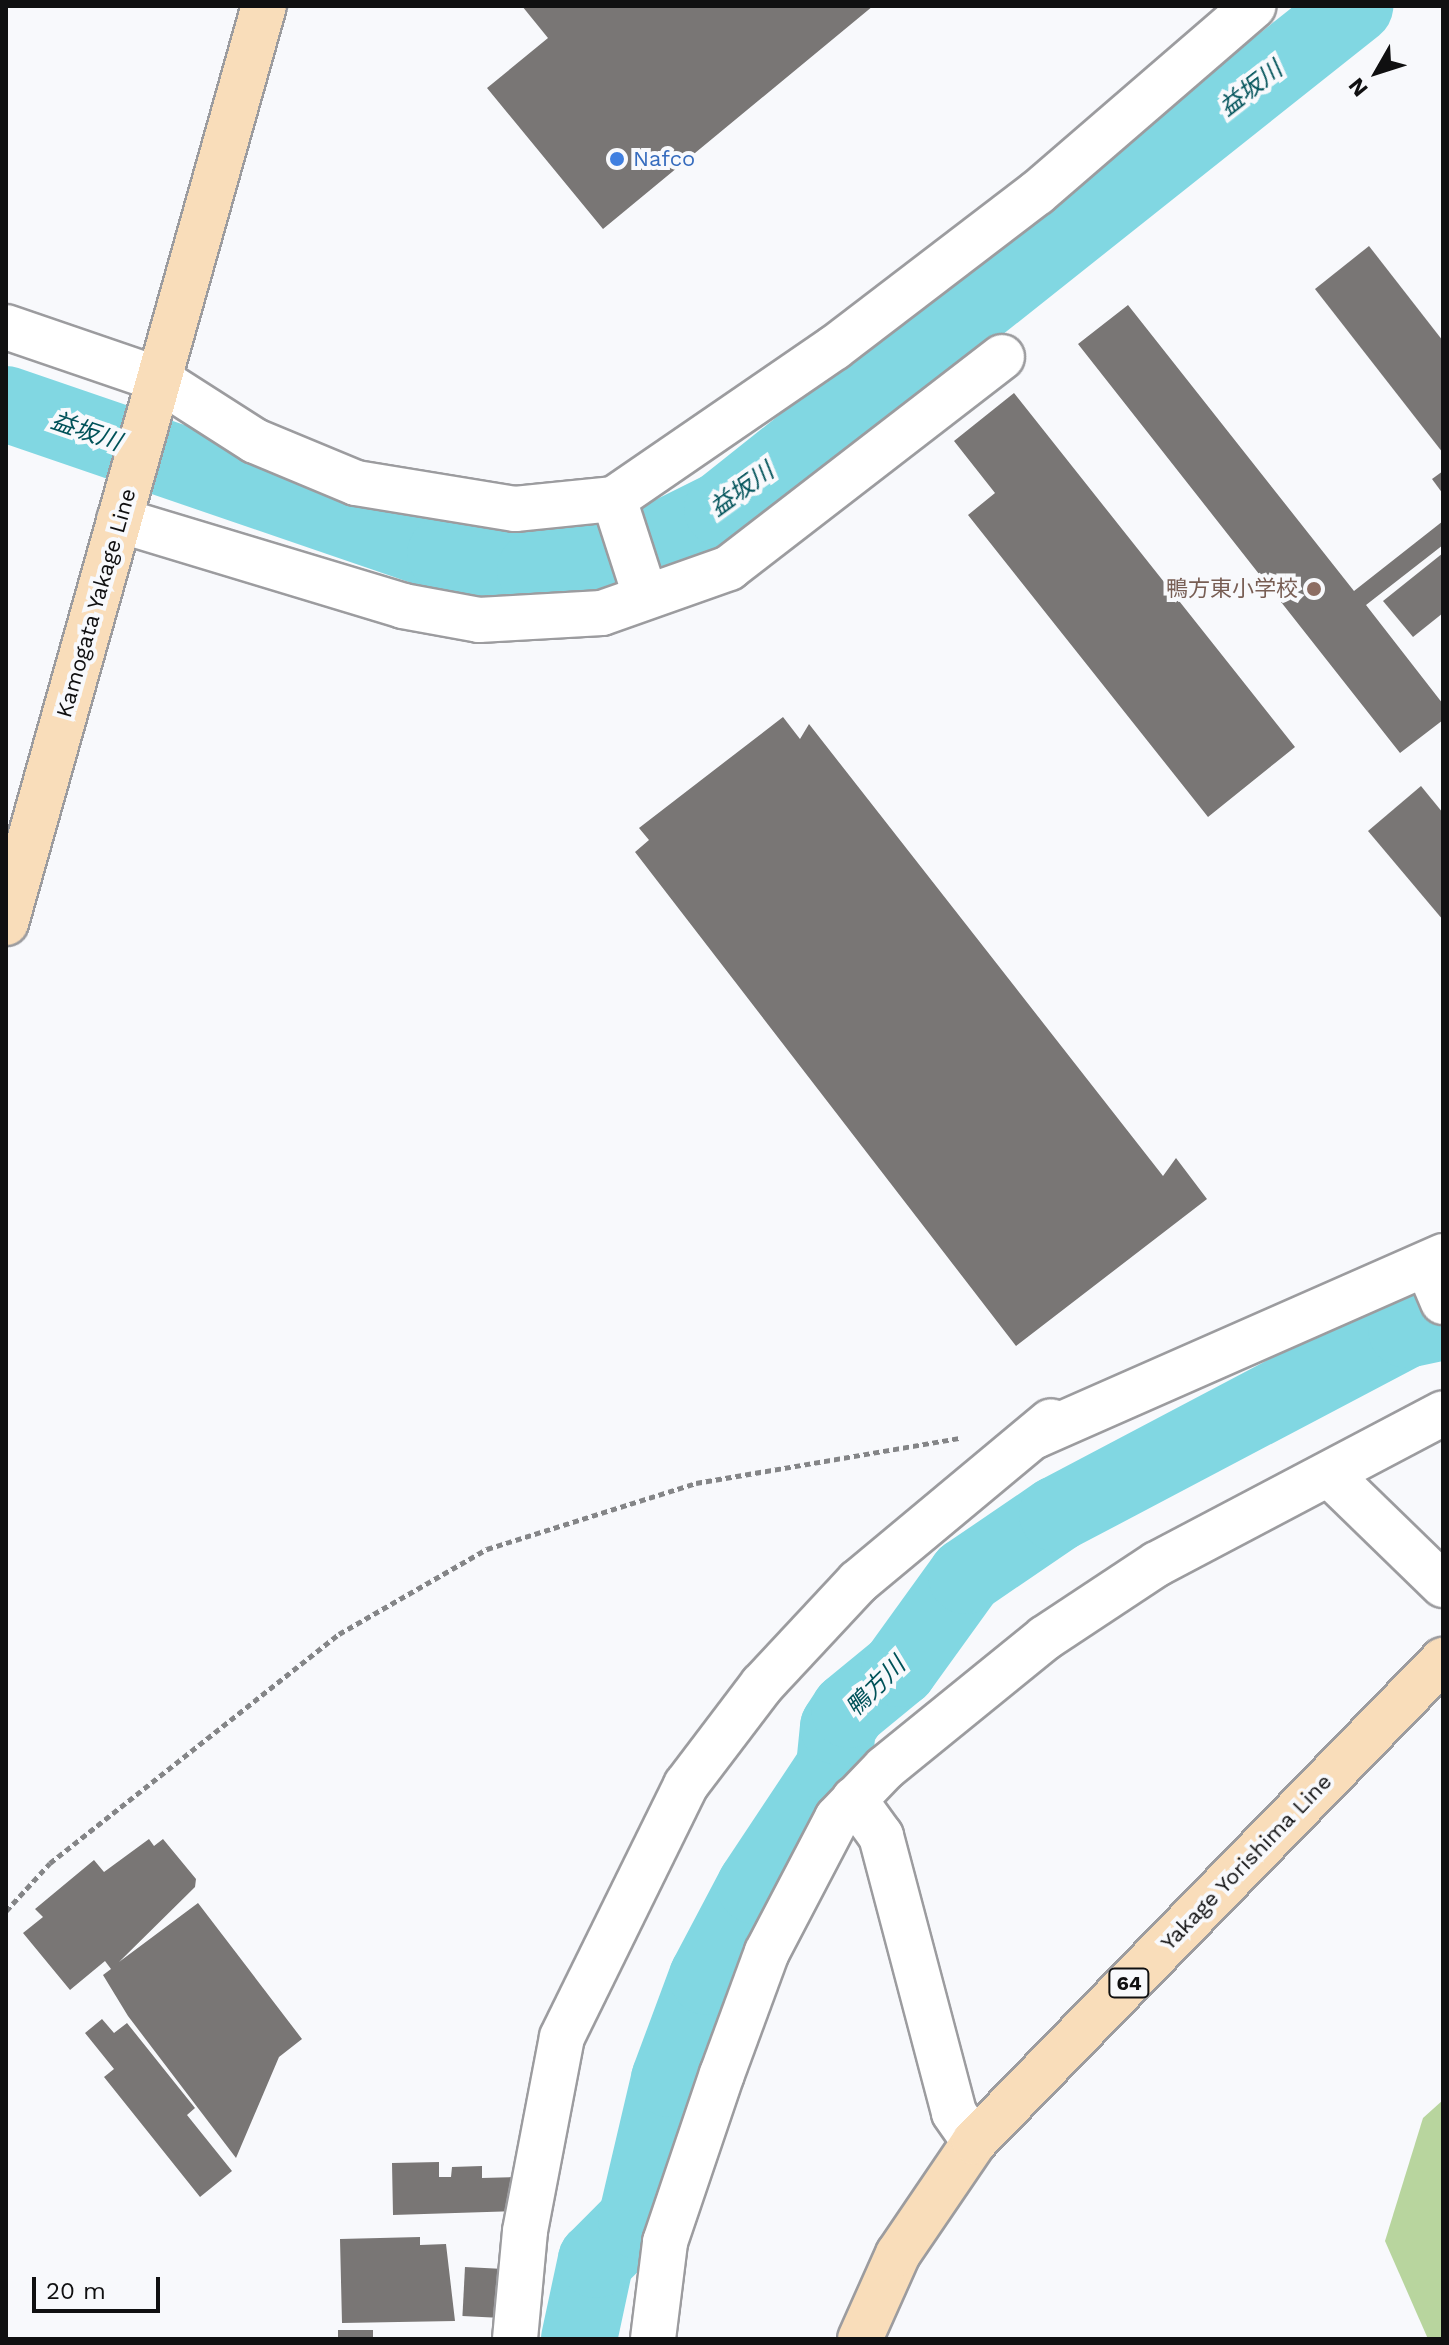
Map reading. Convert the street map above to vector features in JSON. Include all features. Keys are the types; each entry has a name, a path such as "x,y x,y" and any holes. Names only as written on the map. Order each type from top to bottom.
{"main road":[{"name":"Kamogata Yakage Line","path":"6,923 264,6"},
{"name":"Yakage Yorishima Line","path":"860,2339 898,2254 974,2142 1443,1660"}],"street":[{"path":"6,327 157,388 255,441 356,483 515,509 614,499 834,348 1037,193 1254,6"},
{"path":"124,502 403,606 479,620 602,613 645,595 678,591 729,568 1002,357"},
{"path":"614,499 645,595"},
{"path":"515,2339 525,2231 562,2037 686,1785 762,1685 920,1525 1051,1421 1035,1436 1149,1380 1436,1278"},
{"path":"653,2339 665,2242 762,1965 837,1818 854,1799 1045,1638 1157,1564 1443,1413"},
{"path":"1330,1475 1443,1585"},
{"path":"854,1799 881,1836 954,2113 974,2142"}],"path":[{"path":"6,1911 50,1863 339,1634 487,1549 696,1483 975,1436"}],"green space":[{"path":"1443,2100 1443,2339 1428,2339 1385,2241 1423,2118"}],"building":[{"name":"Nafco","path":"522,6 873,6 603,229 487,88 548,38"},
{"path":"1369,246 1443,341 1443,453 1315,289"},
{"path":"1128,305 1354,591 1443,521 1443,545 1366,605 1443,704 1443,720 1400,753 1078,344"},
{"path":"1014,393 1295,747 1208,817 968,515 995,493 954,441"},
{"path":"1443,471 1443,494 1432,479"},
{"path":"1443,553 1443,613 1413,637 1383,601"},
{"path":"783,717 800,739 809,724 1163,1176 1176,1158 1207,1199 1016,1346 635,852 649,840 639,828"},
{"path":"1421,786 1443,813 1443,920 1368,831"},
{"path":"149,1839 154,1846 163,1839 196,1879 195,1887 119,1962 198,1903 302,2039 279,2057 236,2158 128,2016 103,1975 111,1969 105,1961 70,1990 23,1933 43,1917 35,1909 94,1860 104,1872"},
{"path":"102,2019 114,2033 127,2023 195,2108 187,2115 232,2171 200,2197 104,2077 114,2069 85,2033"},
{"path":"439,2162 439,2177 451,2177 452,2167 482,2166 482,2178 514,2177 515,2211 393,2215 392,2163"},
{"path":"420,2237 420,2245 446,2244 455,2321 342,2323 340,2239"},
{"path":"465,2267 504,2269 501,2318 462,2316"},
{"path":"338,2330 373,2330 373,2339 338,2339"}],"waterway":[{"name":"益坂川","path":"6,404 445,554 535,570 656,542 722,509 1355,6"},
{"name":"鴨方川","path":"579,2339 596,2260 636,2220 669,2079 707,1977 755,1886 834,1767 838,1727 849,1710 899,1669 966,1576 1057,1514 1406,1330 1443,1322"}],"place":[{"name":"Nafco","path":"617,159"},
{"name":"鴨方東小学校","path":"1314,589"}]}
